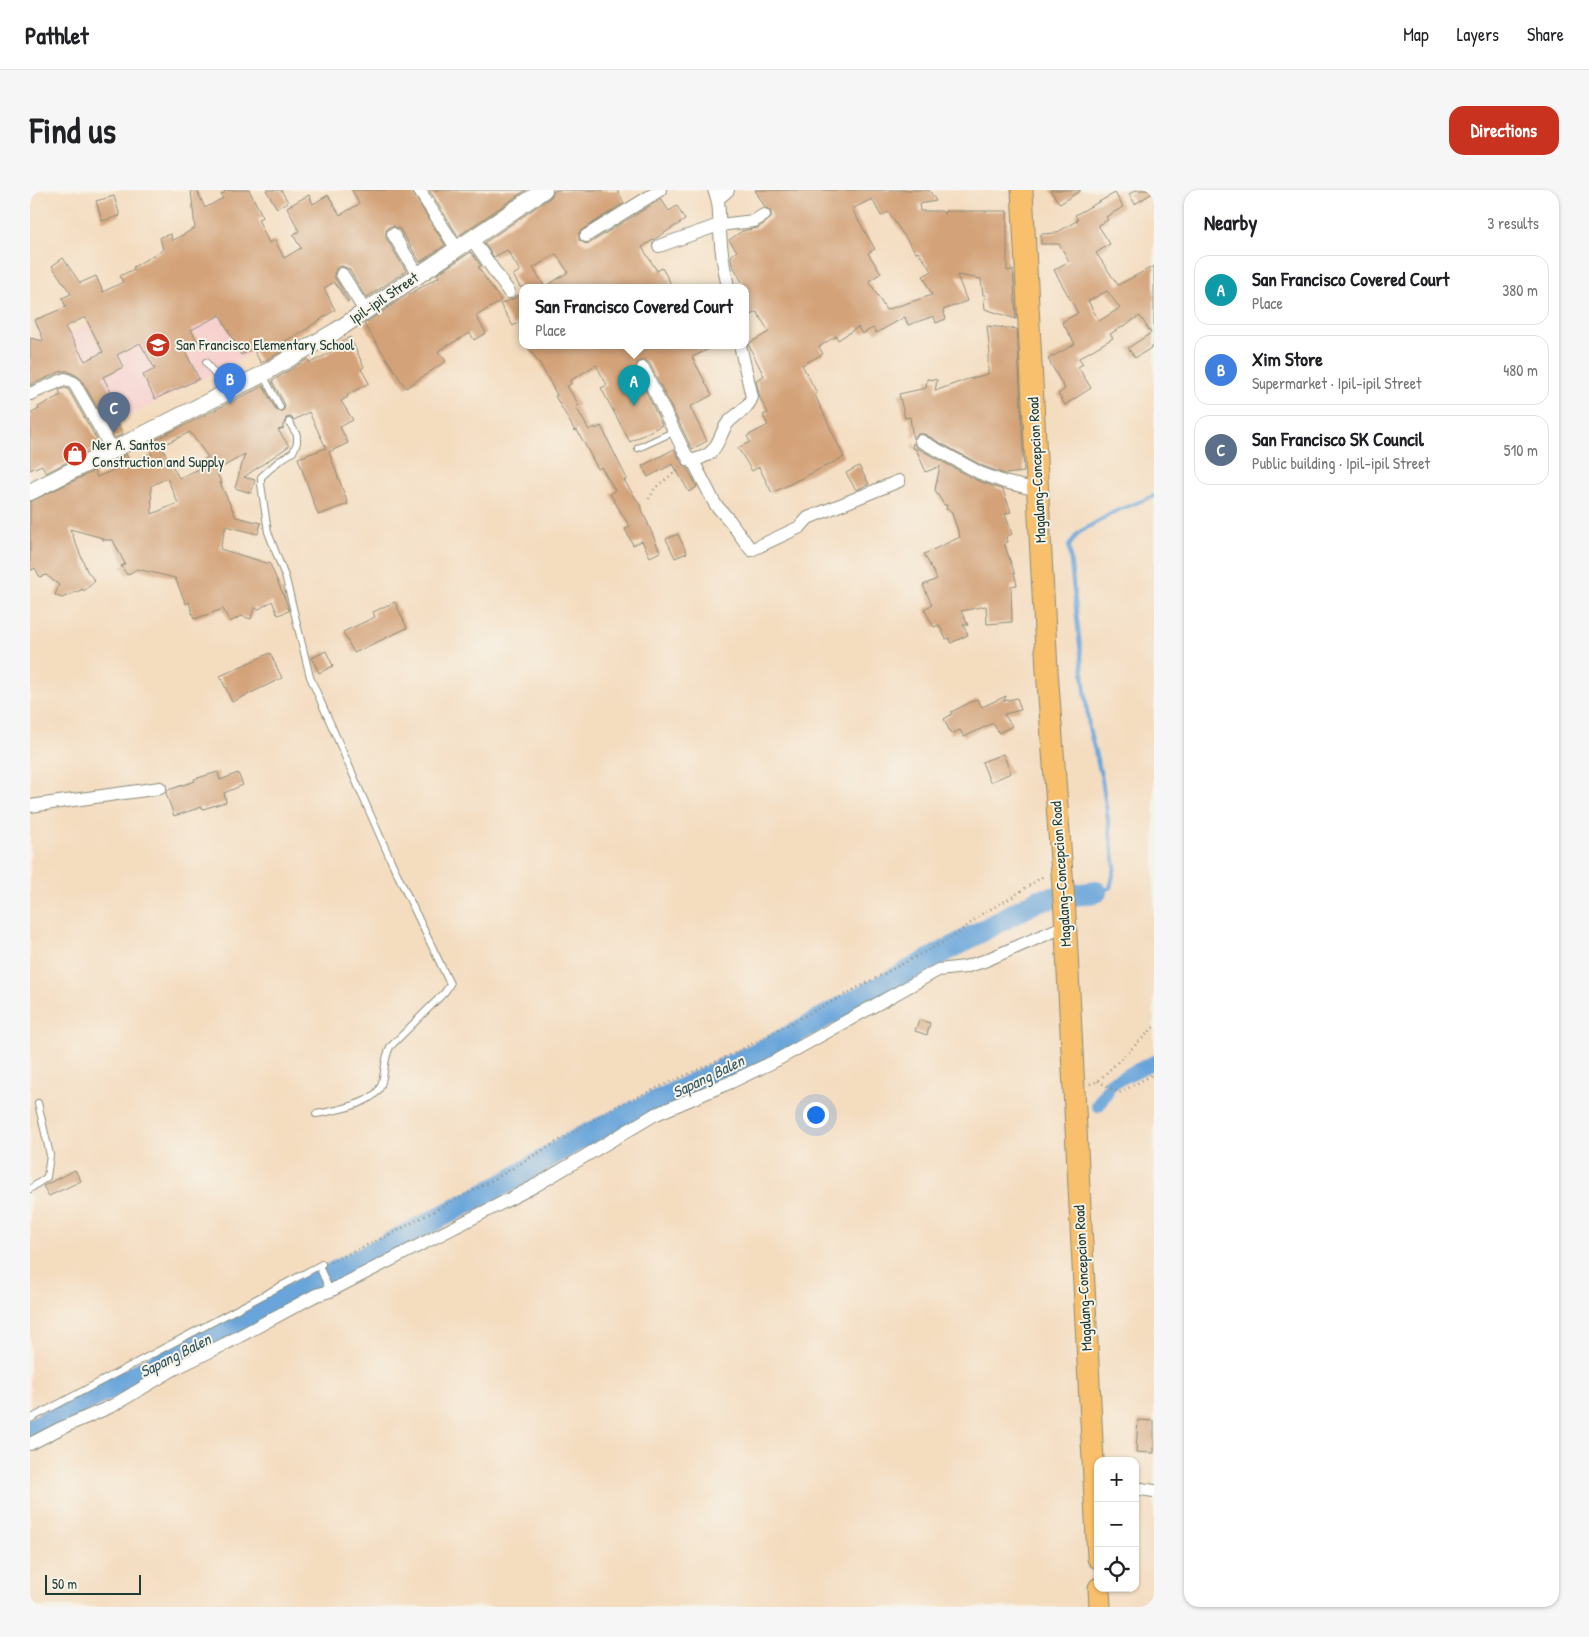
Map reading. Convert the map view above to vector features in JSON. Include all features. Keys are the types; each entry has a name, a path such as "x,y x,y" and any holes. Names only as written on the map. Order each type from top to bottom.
{"main road":[{"name":"Magalang-Concepcion Road","path":"1022,190 1047,670 1065,920 1094,1457"},
{"name":"Magalang-Concepcion Road","path":"1096,1502 1098,1547"},
{"path":"1099,1592 1100,1607"}],"street":[{"path":"420,190 457,249"},
{"name":"Ipil-ipil Street","path":"30,492 263,374 336,331 544,190"},
{"path":"586,236 660,190"},
{"path":"720,193 719,224 722,259 727,284"},
{"path":"659,246 719,224 754,221 764,215"},
{"path":"393,234 418,275"},
{"path":"472,239 509,292"},
{"path":"342,274 365,311"},
{"path":"691,460 711,453 730,420 750,404 752,397 741,349"},
{"path":"644,368 675,431 715,504 751,550 800,527 808,518 899,481"},
{"path":"30,394 66,379 70,380 74,383 113,450"},
{"path":"921,441 980,473 1004,482 1038,490"},
{"path":"30,806 160,788"},
{"path":"30,1444 112,1406 174,1369 316,1295 330,1291 533,1187 654,1115 775,1061 938,970 965,967 984,961 1065,920"},
{"path":"1139,1489 1154,1492"}],"lane":[{"path":"206,362 227,392"},
{"path":"263,374 280,407"},
{"path":"290,422 297,435 297,443 293,452 279,461 261,477 268,532 286,579 310,677 391,862 450,984 445,992 390,1047 385,1058 381,1087 376,1096 335,1110 316,1114"},
{"path":"638,448 675,431"},
{"path":"30,1189 47,1177 50,1155 38,1103"},
{"path":"30,1418 320,1265 330,1291"}],"path":[{"path":"649,499 655,488 691,460"},
{"path":"320,1265 390,1235 493,1180 615,1107 735,1053 953,937 982,914 1062,872"},
{"path":"1074,1090 1098,1081 1154,1027"},
{"path":"1098,1081 1119,1092 1154,1074"}],"shaded area":[{"name":"San Francisco Elementary School","path":"216,258 261,349 103,429 55,341"}],"building":[{"path":"191,190 197,190 205,208 223,198 221,194 225,193 224,190 249,190 263,217 258,219 269,243 275,240 284,258 301,248 293,235 299,231 287,207 309,195 313,204 328,195 340,215 359,204 352,190 411,190 445,245 420,262 400,229 393,226 388,227 386,238 406,271 366,298 349,269 342,266 337,267 334,274 335,278 349,301 334,282 324,288 335,310 309,328 285,341 289,347 261,363 253,349 241,355 220,315 191,330 198,342 184,349 199,379 155,399 143,375 155,369 140,343 117,355 123,367 103,377 115,400 106,404 116,426 118,424 123,434 115,438 81,379 77,376 68,371 62,371 30,385 30,338 44,341 35,320 66,307 62,298 71,294 52,266 63,258 80,283 96,276 103,292 123,282 120,276 163,250 160,237 171,234 172,241 195,228","holes":["85,317 103,352 85,361 65,327"]},
{"path":"266,190 281,190 288,202 277,208"},
{"path":"429,190 526,190 458,236"},
{"path":"555,190 617,190 624,203 579,232 579,240 586,244 661,199 669,211 677,206 685,220 642,247 657,271 662,268 669,283 550,284 568,272 556,254 533,268 543,284 519,285 513,275 520,271 507,250 494,257 484,243 550,198"},
{"path":"755,190 929,190 936,201 919,204 920,211 942,211 944,214 945,211 1007,211 1007,271 1013,270 1016,319 985,309 984,300 986,295 983,295 981,279 957,275 967,301 943,310 946,319 936,323 934,316 908,325 905,317 876,333 873,328 862,334 858,327 838,340 836,336 819,347 823,354 802,365 817,393 815,395 844,457 772,493 759,467 752,471 738,448 750,442 747,436 768,425 763,415 768,413 760,398 756,380 764,376 749,343 769,332 757,312 749,317 749,284 743,284 732,264 731,256 737,251 729,240 742,231 758,228 771,218 771,211 765,207","holes":["872,199 881,216 888,212 916,253 918,252 932,271 923,276 932,295 886,310 869,281 881,273 868,253 875,249 852,209"]},
{"path":"1050,190 1081,190 1060,204"},
{"path":"1136,190 1154,190 1154,192 1135,204 1129,194"},
{"path":"1115,193 1123,207 1106,217 1108,220 1098,225 1110,244 1096,253 1118,285 1154,266 1154,346 1135,358 1128,348 1151,333 1140,316 1110,334 1113,338 1079,358 1083,364 1078,367 1091,388 1065,405 1058,394 1065,389 1048,359 1075,344 1062,322 1078,313 1054,270 1069,261 1059,244 1041,244 1041,234 1056,233 1078,220 1075,215","holes":["1107,291 1120,308 1099,321 1088,301"]},
{"path":"114,196 120,216 102,221 96,201"},
{"path":"471,252 481,266 478,267 501,301 476,316 486,333 474,340 470,333 438,351 446,361 406,388 364,324 404,297 439,277 437,274"},
{"path":"519,295 519,322 513,326 500,304"},
{"path":"987,326 1017,329 1024,472 1005,474 983,466 924,434 917,434 913,439 910,417 905,418 899,394 926,388 927,379 937,380 935,391 988,374 988,355 990,354"},
{"path":"350,337 364,367 361,369 369,383 347,395 348,397 341,401 353,420 340,427 348,443 329,452 348,504 318,515 298,458 326,448 309,412 294,420 291,417 286,418 285,424 282,426 284,428 278,430 289,446 244,477 255,480 251,493 235,488 245,454 216,471 236,517 261,523 258,534 226,526 220,549 270,564 289,611 278,615 272,601 259,609 254,608 251,619 241,616 230,622 223,609 194,619 189,602 186,604 175,578 137,569 127,575 121,566 125,564 113,540 103,540 103,538 70,529 87,571 95,581 84,591 83,589 62,598 55,595 59,585 46,575 40,577 35,568 30,571 30,502 94,471 97,477 121,467 117,459 126,454 131,464 152,455 147,444 263,386 276,410 282,412 285,405 272,381 308,359 310,363 328,354 336,348 335,345","holes":["190,432 208,457 196,464 199,469 179,478 161,446","167,478 178,503 152,514 151,486"]},
{"path":"530,349 709,349 692,357 712,395 690,407 707,441 692,449 647,361 643,360 637,363 636,371 662,425 630,442 601,388 607,385 596,365 570,381 571,384 567,386 579,405 576,407 589,430 601,426 627,479 624,480 640,505 660,552 650,557 642,541 633,545 625,529 630,527 610,494 615,490 601,467 598,469 577,430 575,431"},
{"path":"68,389 100,445 46,473 42,465 30,470 30,414 39,409 38,407 61,395 59,390"},
{"path":"913,443 917,448 976,480 1003,490 1011,512 1005,514 1012,534 1006,537 1008,542 1004,543 1017,585 1011,586 1012,622 987,624 986,606 961,611 968,625 963,625 968,635 951,643 949,638 946,639 939,625 934,627 924,609 932,605 923,585 937,579 924,554 960,537 951,511 946,509 947,505 944,505 935,490 940,466 926,472 916,449 912,448"},
{"path":"674,449 697,487 689,492 673,464 648,477 642,466"},
{"path":"859,466 869,484 856,490 846,473"},
{"path":"678,534 687,553 675,558 666,539"},
{"path":"395,602 407,628 354,653 343,632 375,617 373,612"},
{"path":"326,651 333,666 319,673 312,658"},
{"path":"270,653 282,678 232,702 220,676"},
{"path":"1006,696 1004,701 1017,698 1021,710 1004,714 1012,726 999,733 993,723 964,737 960,730 951,734 944,719 952,714 951,712 977,699 982,707"},
{"path":"1003,754 1011,773 990,782 982,762"},
{"path":"218,772 220,780 238,773 243,785 224,793 226,802 174,816 166,793 168,790 195,781 194,779"},
{"path":"919,1020 930,1023 927,1035 915,1031"},
{"path":"75,1170 81,1181 49,1196 43,1186"},
{"path":"1138,1420 1154,1421 1154,1453 1136,1452"}],"waterway":[{"path":"1096,892 1110,888 1115,867 1102,779 1089,728 1069,546 1078,533 1116,511 1154,496"},
{"name":"Sapang Balen","path":"325,1277 504,1184 580,1138 773,1045 1039,900 1096,892"},
{"path":"1111,1083 1154,1062"},
{"path":"1098,1105 1107,1091"},
{"name":"Sapang Balen","path":"30,1430 320,1279"}],"place":[{"name":"San Francisco Elementary School","path":"158,345"},
{"name":"Xim Store","path":"230,404"},
{"name":"San Francisco Covered Court","path":"634,406"},
{"name":"San Francisco SK Council","path":"114,433"},
{"name":"Ner A. Santos Construction and Supply","path":"75,454"}]}
